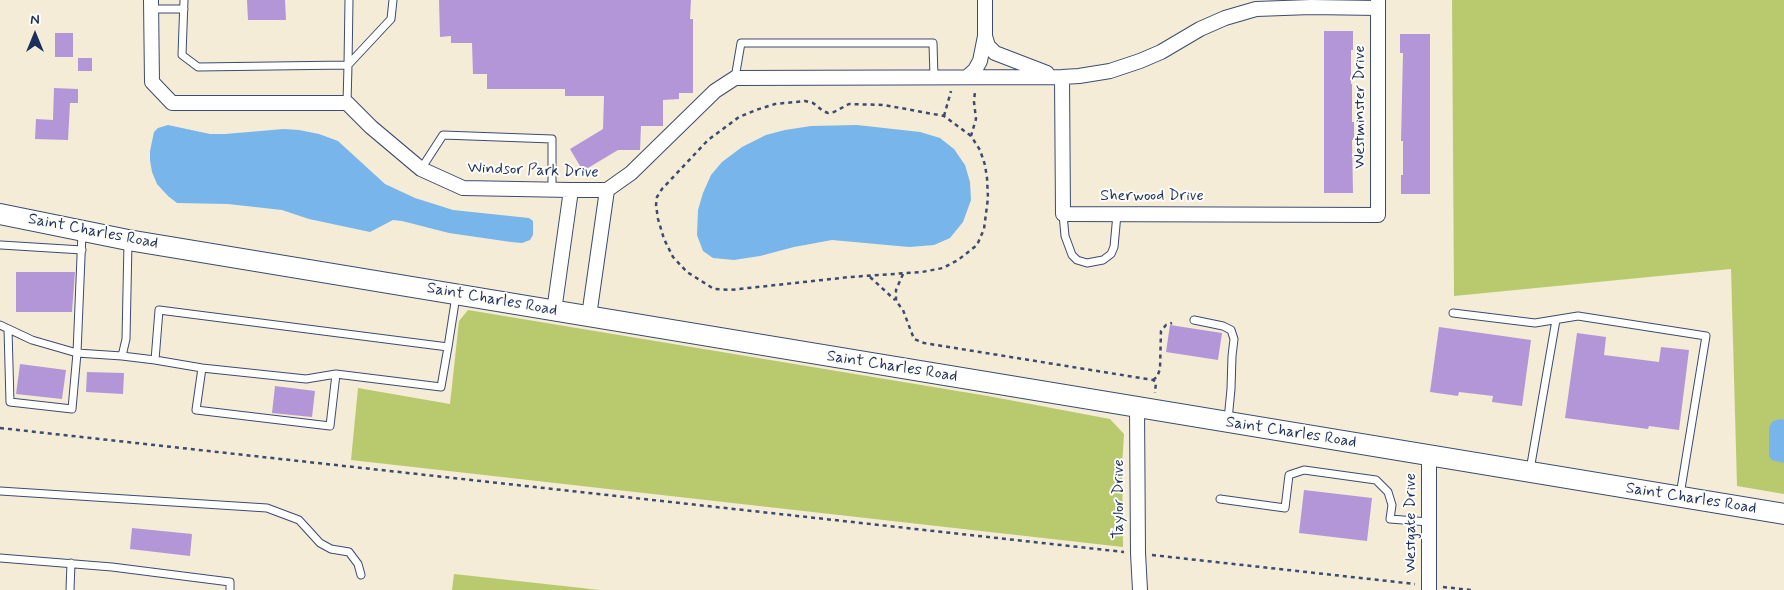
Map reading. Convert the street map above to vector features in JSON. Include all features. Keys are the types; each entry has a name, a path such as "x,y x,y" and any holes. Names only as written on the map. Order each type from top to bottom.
{"street":[{"path":"967,77 975,70 980,61 985,36 985,0"},
{"path":"735,78 1062,78 1110,71 1140,61 1162,52 1200,29 1225,18 1256,9 1378,4"},
{"name":"Westminster Drive","path":"1378,4 1378,215"},
{"path":"151,5 152,82 172,103 347,103"},
{"path":"985,36 988,46 995,53 1062,78"},
{"name":"Windsor Park Drive","path":"347,103 371,127 421,169 463,188 607,190 631,173 715,91 735,78"},
{"path":"1062,78 1063,214"},
{"path":"554,311 571,190"},
{"path":"589,316 607,190"},
{"name":"Saint Charles Road","path":"0,214 82,240 128,240 1784,514"},
{"name":"Sherwood Drive","path":"1063,214 1378,215"},
{"name":"Taylor Drive","path":"1140,590 1138,553 1146,409"},
{"name":"Westgate Drive","path":"1429,456 1429,587"}],"lane":[{"path":"184,0 182,55 198,67 348,65 391,19 393,0"},
{"path":"347,103 349,0"},
{"path":"151,5 184,9"},
{"path":"735,78 741,43 933,43 934,78"},
{"path":"421,169 443,135 552,140 552,190"},
{"path":"1063,214 1065,236 1072,255 1077,260 1087,263 1103,260 1111,254 1114,246 1117,214"},
{"path":"1,245 82,240 77,353 72,409 10,402 8,329"},
{"path":"122,356 126,339 128,240"},
{"path":"0,325 32,340 77,353 122,356 202,368 306,380 336,374 441,387 456,294"},
{"path":"155,360 159,310 448,347"},
{"path":"1453,313 1535,323 1578,316 1706,336 1680,498"},
{"path":"1194,320 1223,326 1231,330 1234,339 1227,423"},
{"path":"1529,473 1556,320"},
{"path":"202,368 196,410 330,426 336,374"},
{"path":"1220,499 1285,508 1289,476 1304,470 1376,480 1388,492 1392,505 1390,519 1429,522"},
{"path":"0,490 267,508 299,520 320,543 331,548 349,552 358,564 361,575"},
{"path":"0,558 112,567 230,582 230,590"},
{"path":"70,590 71,564"}],"path":[{"path":"944,116 951,86"},
{"path":"971,136 976,120 975,88"},
{"path":"810,101 823,112 828,113 849,104 869,104 944,116 971,136 980,150 987,178 987,212 984,229 977,245 958,260 943,268 903,274 742,290 714,289 687,272 673,257 664,239 658,219 657,197 692,156 715,134 740,117 775,104 810,101"},
{"path":"896,301 896,290 903,274"},
{"path":"868,276 896,301 903,310 914,339 919,341 1153,380"},
{"path":"1153,380 1157,377 1160,369 1161,331 1166,325 1172,323"},
{"path":"1146,409 1156,382 1153,380"},
{"path":"0,428 1112,551"},
{"path":"1138,553 1429,587 1471,590"}],"green space":[{"path":"1452,0 1784,0 1784,494 1737,486 1731,269 1454,296"},
{"path":"468,310 988,396 1110,419 1124,434 1122,466 1123,547 351,460 358,388 450,404 459,321"},
{"path":"454,574 600,590 452,590"}],"water":[{"path":"168,125 210,134 284,129 319,134 338,141 385,184 415,198 453,210 529,218 533,221 533,235 530,240 522,243 511,242 449,233 393,220 370,232 309,219 282,210 228,204 177,203 157,184 150,160 154,132 158,128"},
{"path":"857,125 920,132 940,138 954,149 965,165 970,182 971,200 963,222 950,238 934,245 909,247 832,240 734,260 713,258 703,251 697,235 698,210 711,175 722,162 742,147 766,135 811,126"},
{"path":"1784,420 1784,463 1772,460 1769,456 1769,427 1773,421"}],"building":[{"path":"247,0 285,0 286,20 248,20"},
{"path":"439,0 691,0 690,19 693,19 693,93 679,93 679,99 663,100 663,126 641,126 640,150 618,150 583,171 570,149 603,129 604,96 565,96 565,89 487,89 487,74 473,74 472,43 451,43 451,36 440,37"},
{"path":"1324,31 1353,31 1351,84 1352,122 1354,122 1354,140 1352,140 1353,193 1324,193"},
{"path":"55,33 73,33 73,57 55,57"},
{"path":"1400,34 1430,34 1430,194 1401,194 1401,175 1403,175 1403,141 1401,141 1403,53 1400,53"},
{"path":"78,58 92,58 92,71 78,71"},
{"path":"54,88 78,89 78,103 70,103 68,140 35,139 36,119 53,120"},
{"path":"16,272 75,272 72,312 16,312"},
{"path":"1170,325 1222,333 1218,360 1166,352"},
{"path":"1439,327 1531,340 1522,406 1492,402 1493,396 1459,392 1458,396 1430,392"},
{"path":"1577,333 1606,337 1604,355 1659,362 1661,347 1689,350 1679,430 1649,426 1648,429 1565,418"},
{"path":"20,364 66,370 62,399 16,394"},
{"path":"87,372 124,373 123,394 86,392"},
{"path":"275,386 315,391 312,417 272,413"},
{"path":"1304,490 1372,498 1367,541 1299,533"},
{"path":"132,528 192,534 190,556 130,549"}]}
